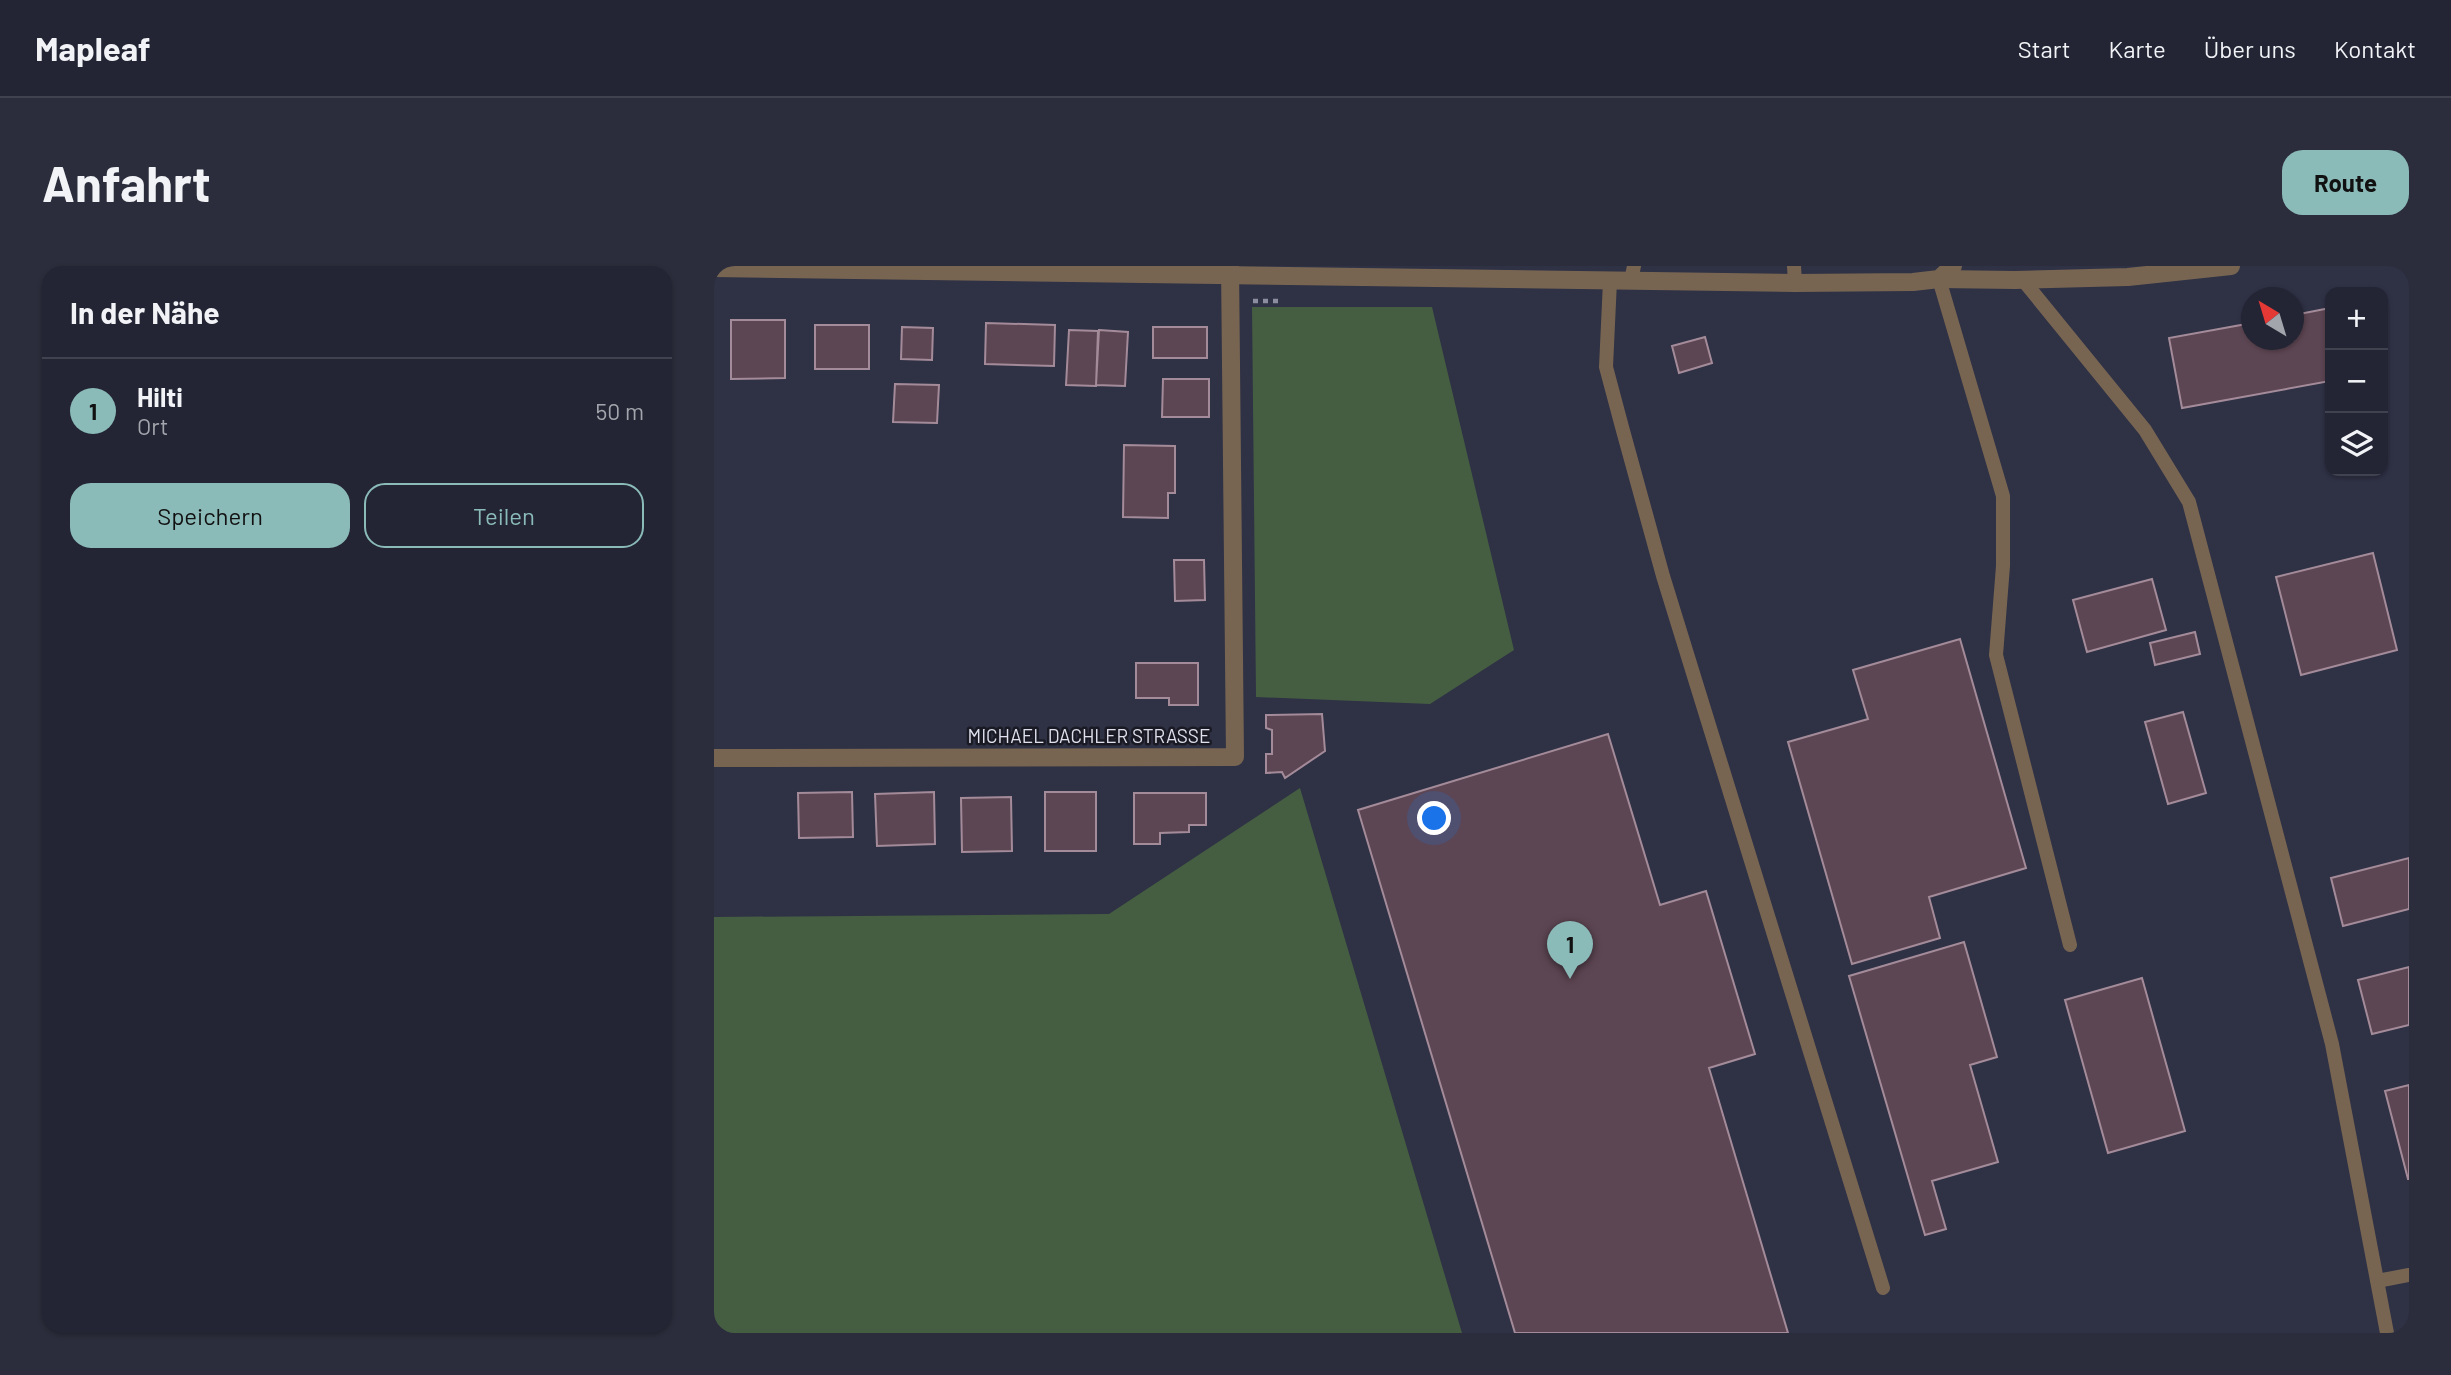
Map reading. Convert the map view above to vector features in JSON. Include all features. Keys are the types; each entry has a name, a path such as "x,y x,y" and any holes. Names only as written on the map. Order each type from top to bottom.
{"street":[{"path":"1938,279 1953,266"},
{"path":"714,268 1290,271 1610,281 1632,273 1794,274 1913,282 1938,279 2128,277 2231,266"},
{"name":"MICHAEL DACHLER STRASSE","path":"714,758 1235,757 1231,271"}],"lane":[{"path":"1938,279 2003,496 2003,566 1996,655 2070,945"},
{"path":"2023,280 2145,430 2189,502 2332,1044 2387,1333"},
{"path":"1610,281 1606,367 1622,427 1663,576 1883,1288"},
{"path":"2377,1281 2409,1275"}],"green space":[{"path":"1252,307 1432,307 1514,650 1430,704 1256,697"},
{"path":"1300,788 1462,1333 714,1333 714,917 1109,914"}],"building":[{"path":"2325,309 2325,382 2182,408 2169,338 2241,325 2241,350 2304,350 2304,313"},
{"path":"731,320 785,320 785,378 731,379"},
{"path":"986,323 1055,325 1054,366 985,364"},
{"path":"815,325 869,325 869,369 815,369"},
{"path":"902,327 933,328 932,360 901,359"},
{"path":"1153,327 1207,327 1207,358 1153,358"},
{"path":"1069,330 1098,331 1096,386 1066,385"},
{"path":"1099,330 1128,332 1125,386 1096,385"},
{"path":"1705,337 1712,363 1679,373 1672,346"},
{"path":"1163,379 1209,379 1209,417 1162,417"},
{"path":"895,384 939,385 937,423 893,422"},
{"path":"1124,445 1175,446 1175,493 1168,493 1168,518 1123,517"},
{"path":"2373,553 2397,650 2301,675 2276,577"},
{"path":"1174,560 1204,560 1205,600 1175,601"},
{"path":"2152,579 2166,630 2087,652 2073,600"},
{"path":"2195,632 2200,654 2155,665 2150,643"},
{"path":"1960,639 2026,868 1929,897 1940,938 1852,964 1788,742 1868,719 1853,670"},
{"path":"1136,663 1198,663 1198,705 1169,705 1169,698 1136,698"},
{"path":"2183,712 2206,793 2168,804 2145,722"},
{"path":"1322,714 1325,751 1285,778 1282,772 1266,773 1266,754 1272,754 1272,730 1266,728 1266,715"},
{"path":"1608,734 1660,905 1706,891 1755,1054 1709,1068 1788,1333 1515,1333 1358,810"},
{"path":"852,792 853,837 799,838 798,793"},
{"path":"934,792 935,844 877,846 875,794"},
{"path":"1045,792 1096,792 1096,851 1045,851"},
{"path":"1134,793 1206,793 1206,825 1189,825 1189,832 1160,833 1160,844 1134,844"},
{"path":"1011,797 1012,851 962,852 961,798"},
{"path":"2409,858 2409,909 2343,926 2331,878"},
{"path":"1964,942 1997,1057 1970,1065 1998,1162 1932,1181 1946,1229 1925,1235 1849,976"},
{"path":"2409,967 2409,1025 2372,1034 2358,980"},
{"path":"2142,978 2185,1131 2108,1153 2065,1000"},
{"path":"2409,1085 2409,1179 2408,1179 2385,1091"}],"place":[{"name":"Hilti","path":"1570,979"}]}
